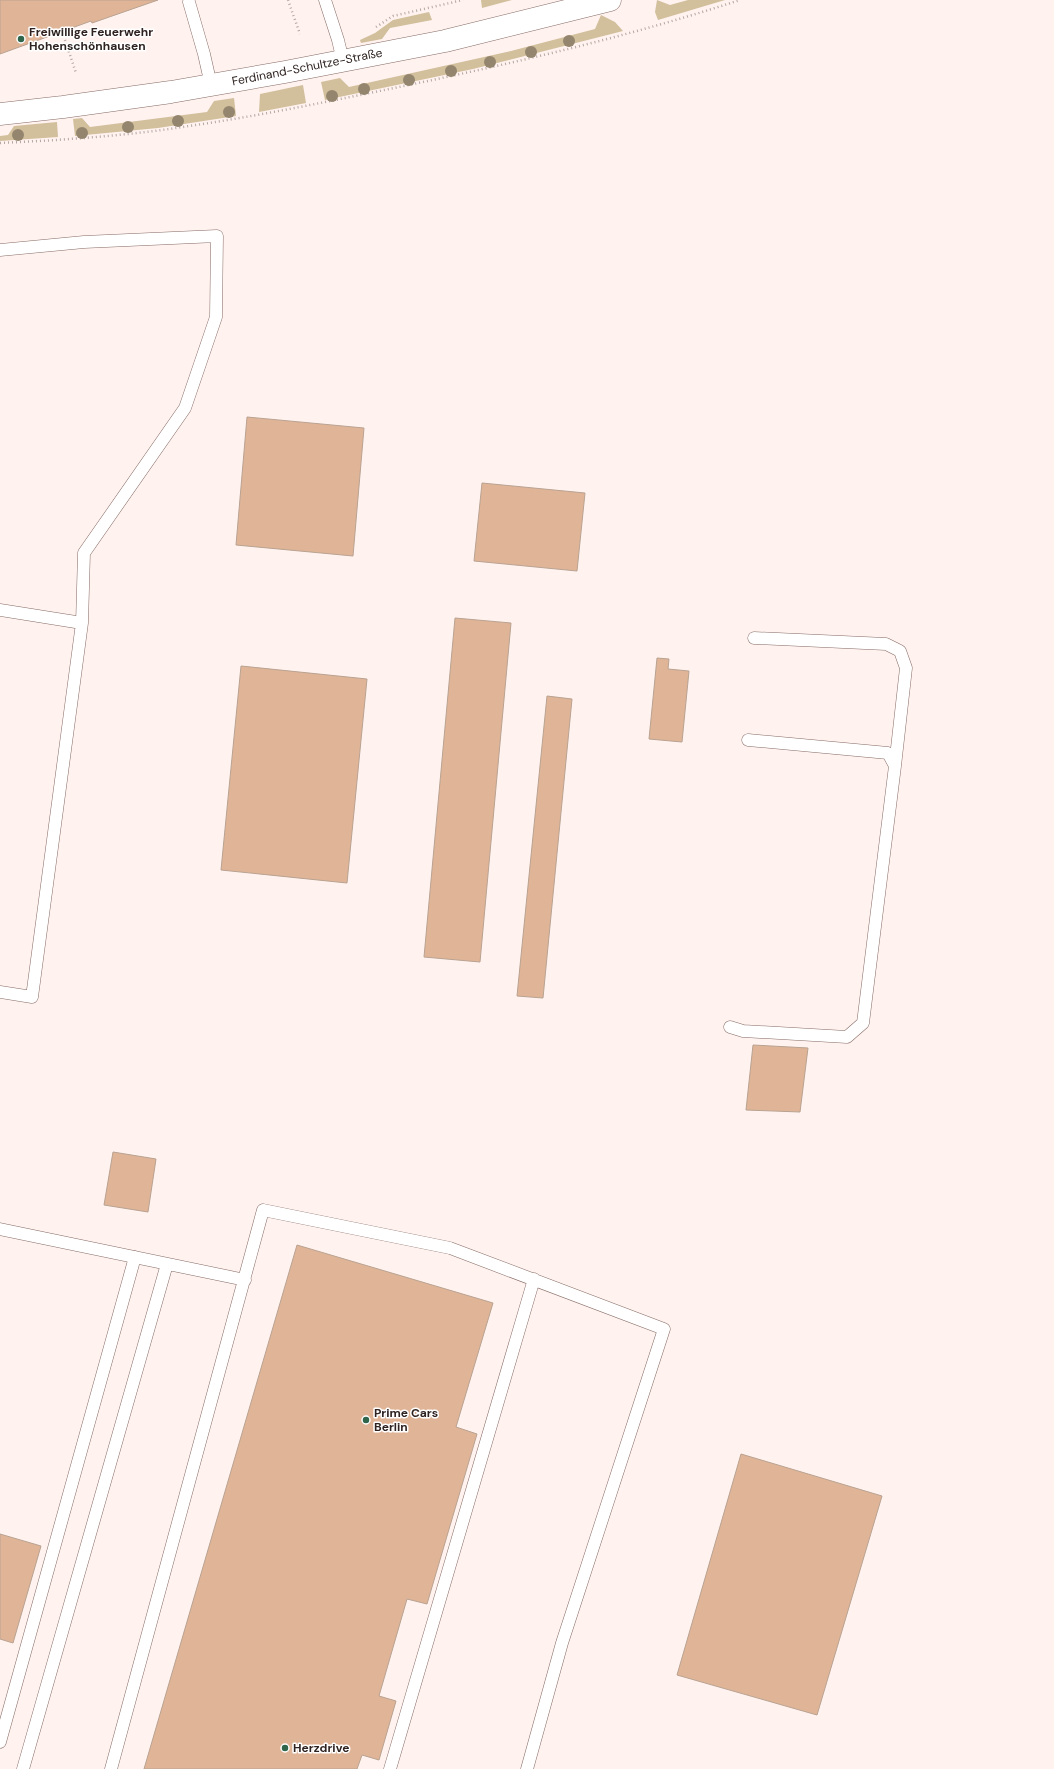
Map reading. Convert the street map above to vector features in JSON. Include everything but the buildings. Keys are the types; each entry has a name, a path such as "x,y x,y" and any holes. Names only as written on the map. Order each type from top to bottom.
{"street":[{"name":"Ferdinand-Schultze-Straße","path":"0,114 71,106 211,85 342,61 445,41 610,0"}],"lane":[{"path":"325,0 338,40 342,61"},
{"path":"189,2 211,85"},
{"path":"0,250 84,242 216,236 216,317 185,408 84,553 82,623 32,997 0,992"},
{"path":"0,610 82,623"},
{"path":"730,1026 743,1031 847,1037 863,1023 906,668 900,651 886,644 754,638"},
{"path":"748,740 888,753 895,766"},
{"path":"111,1769 263,1210 450,1248 664,1329 562,1643 527,1769"},
{"path":"0,1229 245,1280"},
{"path":"0,1742 135,1257"},
{"path":"23,1769 167,1264"},
{"path":"390,1769 534,1279"}],"path":[{"path":"288,0 300,34"},
{"path":"0,143 65,140 135,133 188,126 304,106 475,72 639,31 740,0"},
{"path":"64,40 76,73"}],"shaded area":[{"path":"481,0 512,0 482,8"},
{"path":"657,0 670,5 688,0 725,0 658,20 655,12"},
{"path":"429,12 432,20 390,28 382,39 361,43 360,40 375,33 393,20"},
{"path":"601,15 615,22 623,31 473,69 325,100 321,82 340,78 349,87 511,51 595,29"},
{"path":"303,85 306,103 259,112 260,94"},
{"path":"234,98 236,116 158,128 75,136 73,119 82,118 90,127 207,112 214,101"},
{"path":"57,122 58,137 0,141 0,136 8,135 14,126"}],"place":[{"name":"Freiwillige Feuerwehr Hohenschönhausen","path":"21,39"},
{"name":"Prime Cars Berlin","path":"366,1420"},
{"name":"Herzdrive","path":"285,1748"}]}
